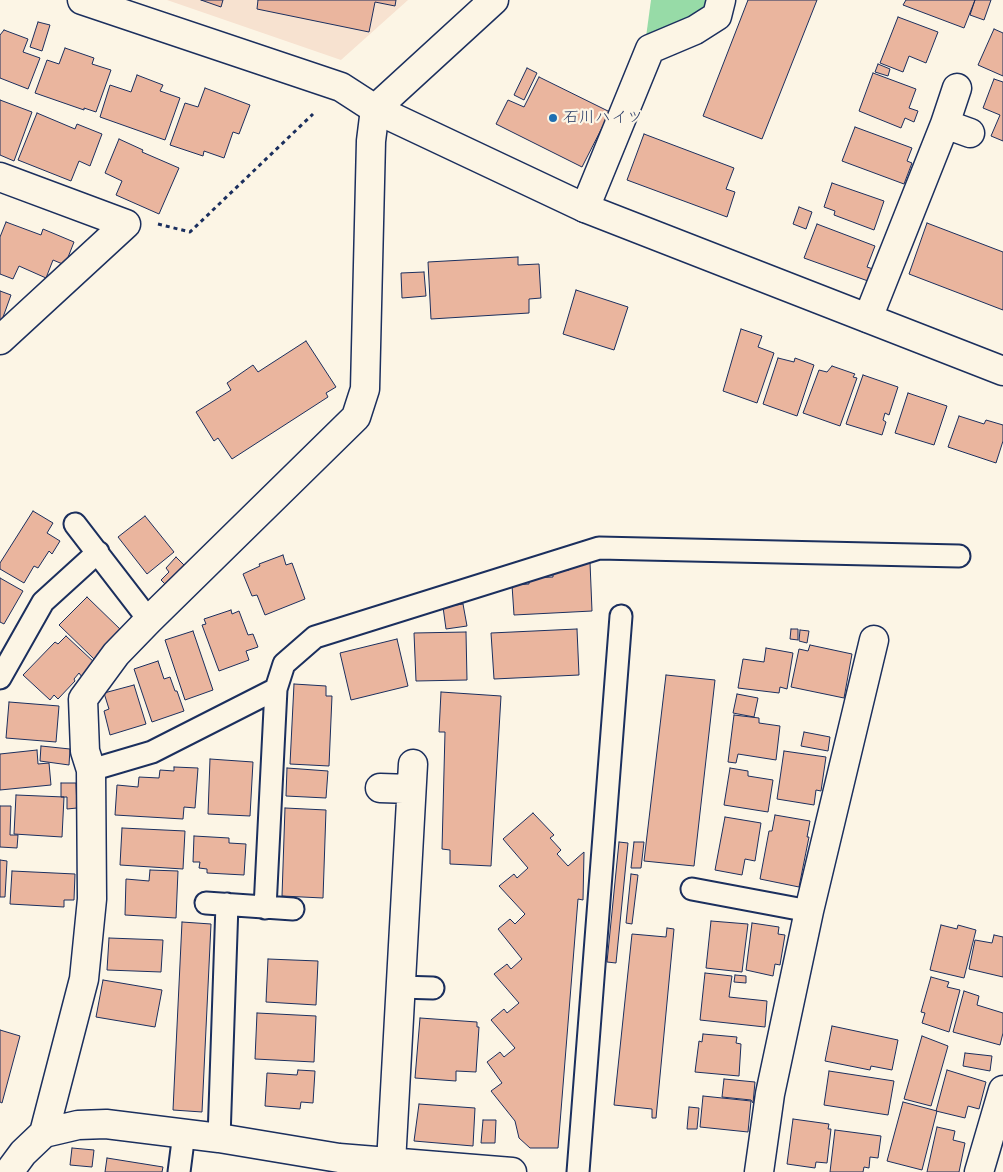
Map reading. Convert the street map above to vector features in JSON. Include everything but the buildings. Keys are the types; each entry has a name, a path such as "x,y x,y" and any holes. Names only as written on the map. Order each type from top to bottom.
{"street":[{"path":"82,0 341,87 376,109 585,208 1003,370"},
{"path":"8,1172 23,1153 44,1133 84,978 92,898 91,770 85,751 83,699 116,654 356,417 365,389 371,140 376,109 494,0"},
{"path":"585,208 650,49 695,30 717,16 721,0"},
{"path":"868,318 958,129 957,88"},
{"path":"0,177 126,224 0,340"},
{"path":"759,1172 770,1094 809,911 874,640"},
{"path":"380,788 412,776 391,1163"},
{"path":"979,1172 1003,1090"},
{"path":"44,1133 78,1126 106,1124 219,1138 338,1165 391,1163 512,1172"}],"lane":[{"path":"75,524 149,620"},
{"path":"265,908 276,689 284,664 315,637 599,548 959,556"},
{"path":"0,678 5,656 43,602 98,552"},
{"path":"578,1172 621,616"},
{"path":"91,770 152,752 276,689"},
{"path":"692,889 809,911"},
{"path":"219,1138 216,904 293,909"},
{"path":"400,987 433,988"},
{"path":"179,1172 184,1133"}],"path":[{"path":"126,224 139,219 190,232 341,87"}],"shaded area":[{"path":"167,0 408,0 341,60"}],"green space":[{"path":"651,0 717,0 713,15 646,37"}],"place":[{"name":"石川ハイツ","path":"553,118"}]}
